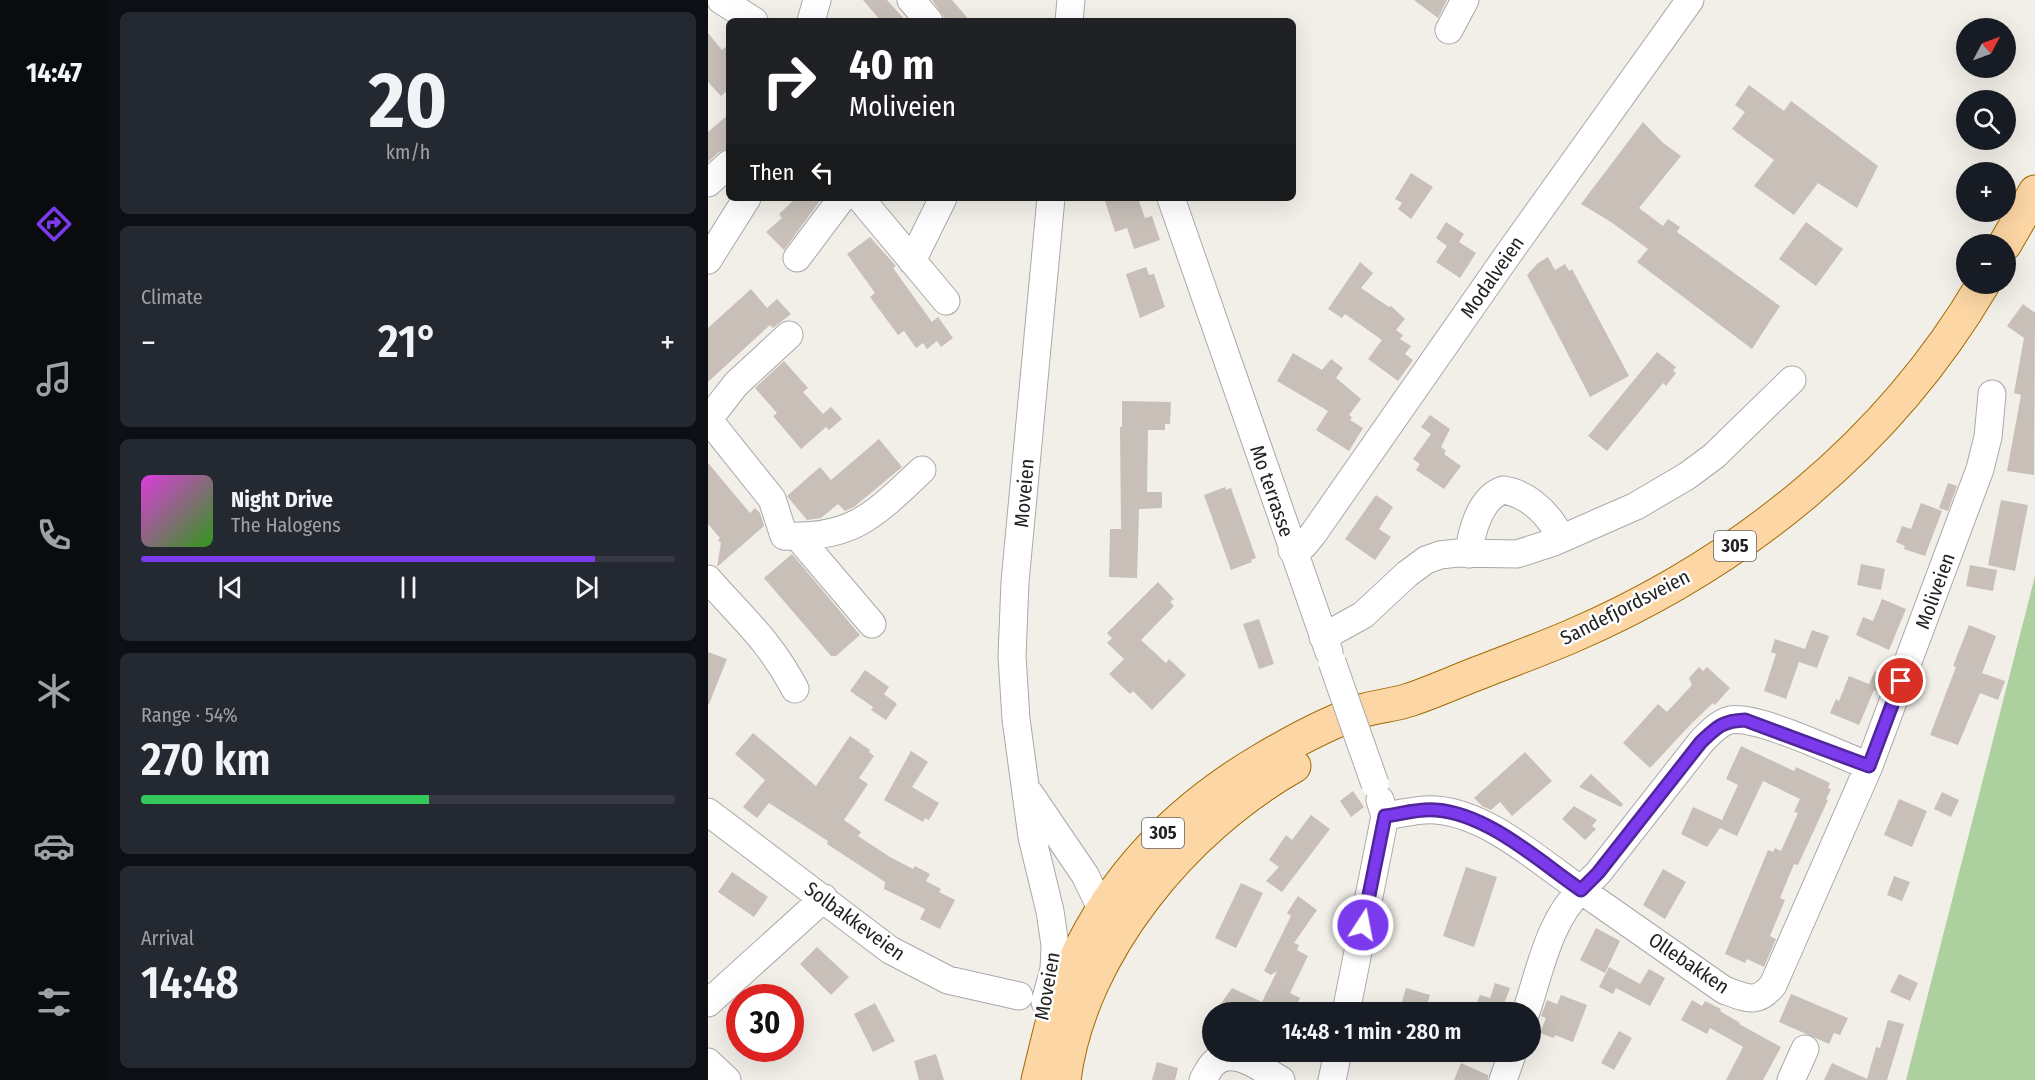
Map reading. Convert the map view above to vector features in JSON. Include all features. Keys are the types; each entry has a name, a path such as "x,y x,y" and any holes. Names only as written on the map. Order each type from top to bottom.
{"main road":[{"path":"2011,234 2035,192"},
{"name":"Sandefjordsveien","path":"1064,1080 1072,1037 1101,964 1147,895 1177,858 1220,817 1280,774 1407,701 1593,626 1642,602 1708,564 1762,528 1812,490 1877,426 1930,363 1976,294"},
{"name":"Sandefjordsveien","path":"1038,1080 1055,1014 1068,976 1102,910 1140,857 1160,836 1208,795 1239,773 1289,745 1363,711 1407,701"}],"street":[{"path":"721,0 749,18"},
{"path":"813,18 817,0"},
{"path":"1069,18 1071,0"},
{"path":"1449,30 1466,0"},
{"name":"Modalveien","path":"1292,550 1304,545 1313,534 1509,253 1690,0"},
{"path":"708,183 726,167"},
{"path":"708,260 745,201"},
{"path":"797,258 840,201"},
{"path":"862,201 946,301"},
{"path":"912,261 942,201"},
{"name":"Moveien","path":"1033,1080 1040,1023 1054,969 1055,945 1050,910 1032,837 1016,719 1012,656 1015,582 1051,201"},
{"name":"Mo terrasse","path":"1172,201 1385,816"},
{"path":"789,335 736,384 708,419 772,499 784,536 815,536 863,522 922,470"},
{"path":"1328,650 1407,574 1426,560 1440,555 1517,554 1554,542 1636,506 1687,476 1731,441 1792,380"},
{"name":"Moliveien","path":"1869,766 1980,469 1988,437 1992,394"},
{"path":"1469,554 1474,526 1488,501 1503,490 1525,498 1540,509 1556,529 1554,542"},
{"path":"798,537 872,624"},
{"path":"708,579 758,631 781,662 795,689"},
{"path":"1529,1002 1558,919 1568,903 1598,873 1701,742 1717,726 1729,720 1745,720 1869,766"},
{"name":"Ollebakken","path":"1581,890 1724,990 1754,999 1765,995 1773,985 1869,766"},
{"name":"Moveien","path":"1026,787 1085,875 1102,910 1101,964"},
{"path":"1348,1002 1385,816 1434,809 1465,814 1496,831 1581,890"},
{"name":"Solbakkeveien","path":"708,812 890,950 948,980 1019,996"},
{"path":"708,1004 824,898"},
{"path":"1791,1080 1805,1049"},
{"path":"1203,1080 1214,1063 1226,1056 1240,1058 1281,1080"},
{"path":"708,1062 727,1080"},
{"path":"1332,1080 1336,1062"},
{"path":"1503,1080 1509,1062"}],"green space":[{"path":"2035,576 2035,1080 1906,1080"}],"building":[{"path":"863,0 887,0 903,18 878,18"},
{"path":"932,0 952,0 967,18 945,18"},
{"path":"1414,0 1447,0 1438,18"},
{"path":"708,33 722,50 726,47 726,92 721,96 708,82"},
{"path":"1749,85 1784,111 1791,101 1878,166 1857,208 1818,183 1794,215 1754,186 1774,160 1732,129 1745,112 1735,105"},
{"path":"726,117 726,150 719,152 708,162 708,132"},
{"path":"1643,122 1662,142 1681,156 1639,208 1663,226 1668,219 1680,227 1677,232 1780,306 1752,349 1637,262 1648,249 1581,204"},
{"path":"1411,173 1433,187 1411,219 1398,209 1402,203 1395,199"},
{"path":"793,201 820,201 784,250 766,232 782,218 779,214"},
{"path":"1105,201 1139,201 1145,218 1152,216 1160,240 1134,249 1127,228 1115,232"},
{"path":"1446,222 1464,234 1459,242 1476,253 1460,278 1436,262 1447,246 1436,238"},
{"path":"1806,222 1843,249 1816,286 1779,259"},
{"path":"870,237 896,266 893,268 932,322 938,317 953,338 941,347 937,341 927,349 923,343 916,348 904,331 898,335 870,297 875,293 847,254"},
{"path":"1548,257 1555,270 1565,264 1569,271 1572,269 1629,376 1590,397 1527,275 1538,263"},
{"path":"1360,262 1373,273 1361,288 1389,307 1391,306 1405,319 1396,330 1403,335 1400,339 1411,346 1405,354 1413,360 1398,381 1368,359 1382,340 1345,314 1342,318 1328,309"},
{"path":"1146,267 1149,275 1154,274 1165,307 1140,318 1126,274"},
{"path":"751,289 767,308 777,299 791,314 773,328 770,325 708,382 708,328"},
{"path":"2023,304 2035,313 2034,475 2007,471 2021,395 2014,393 2024,338 2007,326"},
{"path":"1657,352 1676,367 1673,371 1676,373 1666,386 1663,383 1607,451 1588,436"},
{"path":"1293,353 1322,370 1331,359 1343,368 1336,378 1361,399 1349,415 1352,417 1350,420 1363,428 1349,451 1316,430 1328,411 1277,381"},
{"path":"784,361 808,388 803,392 823,414 831,407 842,419 829,430 826,427 801,449 773,416 777,413 755,388"},
{"path":"1122,401 1171,402 1170,424 1165,424 1165,430 1148,430 1147,492 1162,492 1162,508 1139,509 1137,578 1109,577 1110,529 1121,529"},
{"path":"1430,415 1450,429 1441,447 1446,451 1444,454 1461,466 1444,489 1416,470 1420,464 1413,459 1431,434 1421,427"},
{"path":"879,439 902,467 854,507 845,511 838,504 821,518 807,520 787,496 820,467 831,480"},
{"path":"708,463 750,513 755,508 760,513 764,526 717,567 721,543 718,540 720,538 708,524"},
{"path":"1948,483 1957,486 1948,511 1939,508"},
{"path":"1225,487 1226,490 1231,488 1256,558 1251,560 1252,562 1231,570 1204,495"},
{"path":"1376,495 1393,507 1379,529 1391,537 1375,560 1345,539"},
{"path":"2001,500 2028,505 2015,571 1988,565"},
{"path":"1921,503 1942,511 1925,556 1904,549 1905,546 1896,542 1902,526 1911,529"},
{"path":"792,554 860,635 836,656 831,656 764,578"},
{"path":"1861,564 1885,569 1881,590 1857,585"},
{"path":"1970,565 1997,570 1993,591 1966,586"},
{"path":"1158,582 1174,599 1170,602 1174,606 1141,640 1166,663 1169,659 1186,675 1152,710 1133,691 1130,694 1109,674 1124,659 1107,643 1112,638 1107,633"},
{"path":"1882,599 1906,609 1889,650 1856,635 1863,617 1873,621"},
{"path":"1259,619 1274,664 1259,669 1243,624"},
{"path":"1969,625 1996,636 1982,673 2005,681 1998,700 1980,693 1958,745 1930,735"},
{"path":"1812,630 1829,636 1817,668 1799,662 1786,699 1764,691 1776,654 1771,652 1775,639 1805,649"},
{"path":"708,652 727,659 709,704 708,704"},
{"path":"1699,667 1703,671 1707,667 1730,688 1715,705 1713,703 1691,724 1650,768 1623,743 1658,704 1667,712 1692,685 1689,678"},
{"path":"865,670 889,687 884,694 897,704 886,720 871,710 873,707 850,691"},
{"path":"1875,671 1886,676 1880,692 1874,690 1859,725 1830,713 1836,699 1839,701 1849,676 1869,684"},
{"path":"753,733 816,786 850,736 870,750 869,752 874,756 859,778 868,784 844,820 861,832 858,836 890,857 913,869 915,866 930,874 926,881 941,889 939,892 955,900 940,929 920,919 925,909 884,889 885,882 827,844 828,841 769,803 757,818 743,807 765,780 735,754"},
{"path":"1741,746 1794,771 1796,767 1830,783 1828,788 1831,789 1798,865 1794,864 1780,898 1785,900 1770,936 1776,939 1764,967 1747,959 1745,963 1725,954 1768,850 1773,852 1775,848 1781,851 1798,813 1794,812 1800,799 1763,781 1737,836 1720,828 1707,847 1681,834 1693,807 1722,820 1738,785 1726,779"},
{"path":"911,751 928,762 912,787 939,803 929,820 925,818 923,822 884,800"},
{"path":"1525,752 1552,781 1512,816 1500,802 1491,810 1482,806 1474,798"},
{"path":"1591,774 1623,804 1621,807 1579,787"},
{"path":"1353,791 1364,807 1351,817 1340,801"},
{"path":"1942,792 1959,800 1951,817 1934,809"},
{"path":"1899,799 1927,811 1912,847 1884,835"},
{"path":"1574,806 1597,820 1592,826 1596,829 1585,840 1562,819"},
{"path":"1311,815 1330,829 1282,892 1266,881 1279,867 1269,860 1286,835 1292,840"},
{"path":"1466,867 1497,877 1474,947 1443,936"},
{"path":"1663,869 1686,882 1665,919 1643,905"},
{"path":"732,872 768,897 754,917 718,892"},
{"path":"1894,876 1910,882 1902,901 1887,895"},
{"path":"1241,883 1263,893 1236,948 1215,938"},
{"path":"1298,896 1317,910 1294,943 1299,945 1297,950 1308,956 1290,993 1300,998 1298,1002 1262,1002 1277,971 1271,975 1264,971 1291,916 1287,913"},
{"path":"1596,928 1620,941 1605,973 1580,960"},
{"path":"817,947 849,977 831,995 800,964"},
{"path":"1609,967 1640,984 1649,969 1665,978 1650,1006 1616,988 1613,994 1599,987"},
{"path":"1899,974 1918,983 1910,1001 1890,992"},
{"path":"1495,983 1510,988 1505,1002 1477,1002 1480,995 1490,998"},
{"path":"1232,988 1262,1002 1222,1002"},
{"path":"1406,988 1430,995 1428,1002 1402,1002"},
{"path":"1791,994 1848,1018 1840,1035 1834,1033 1829,1044 1779,1022"},
{"path":"1561,995 1587,1005 1573,1042 1555,1035 1554,1038 1541,1033 1546,1018 1541,1016 1547,1000 1557,1004"},
{"path":"1692,1000 1702,1006 1705,1001 1721,1009 1720,1011 1739,1024 1781,1047 1763,1080 1726,1080 1743,1047 1710,1028 1707,1034 1681,1020"},
{"path":"875,1003 895,1041 873,1052 854,1014"},
{"path":"1888,1020 1904,1024 1887,1080 1824,1080 1832,1063 1867,1079 1876,1047 1880,1048"},
{"path":"1619,1031 1632,1038 1614,1070 1601,1063"},
{"path":"936,1054 944,1080 919,1080 914,1061"},
{"path":"1157,1062 1178,1068 1175,1080 1152,1080"},
{"path":"1461,1063 1488,1075 1488,1080 1454,1080"}],"route":[{"path":"1363,925 1385,816 1434,809 1465,814 1496,831 1581,890 1598,873 1701,742 1717,726 1729,720 1745,720 1869,766 1901,681"}]}
